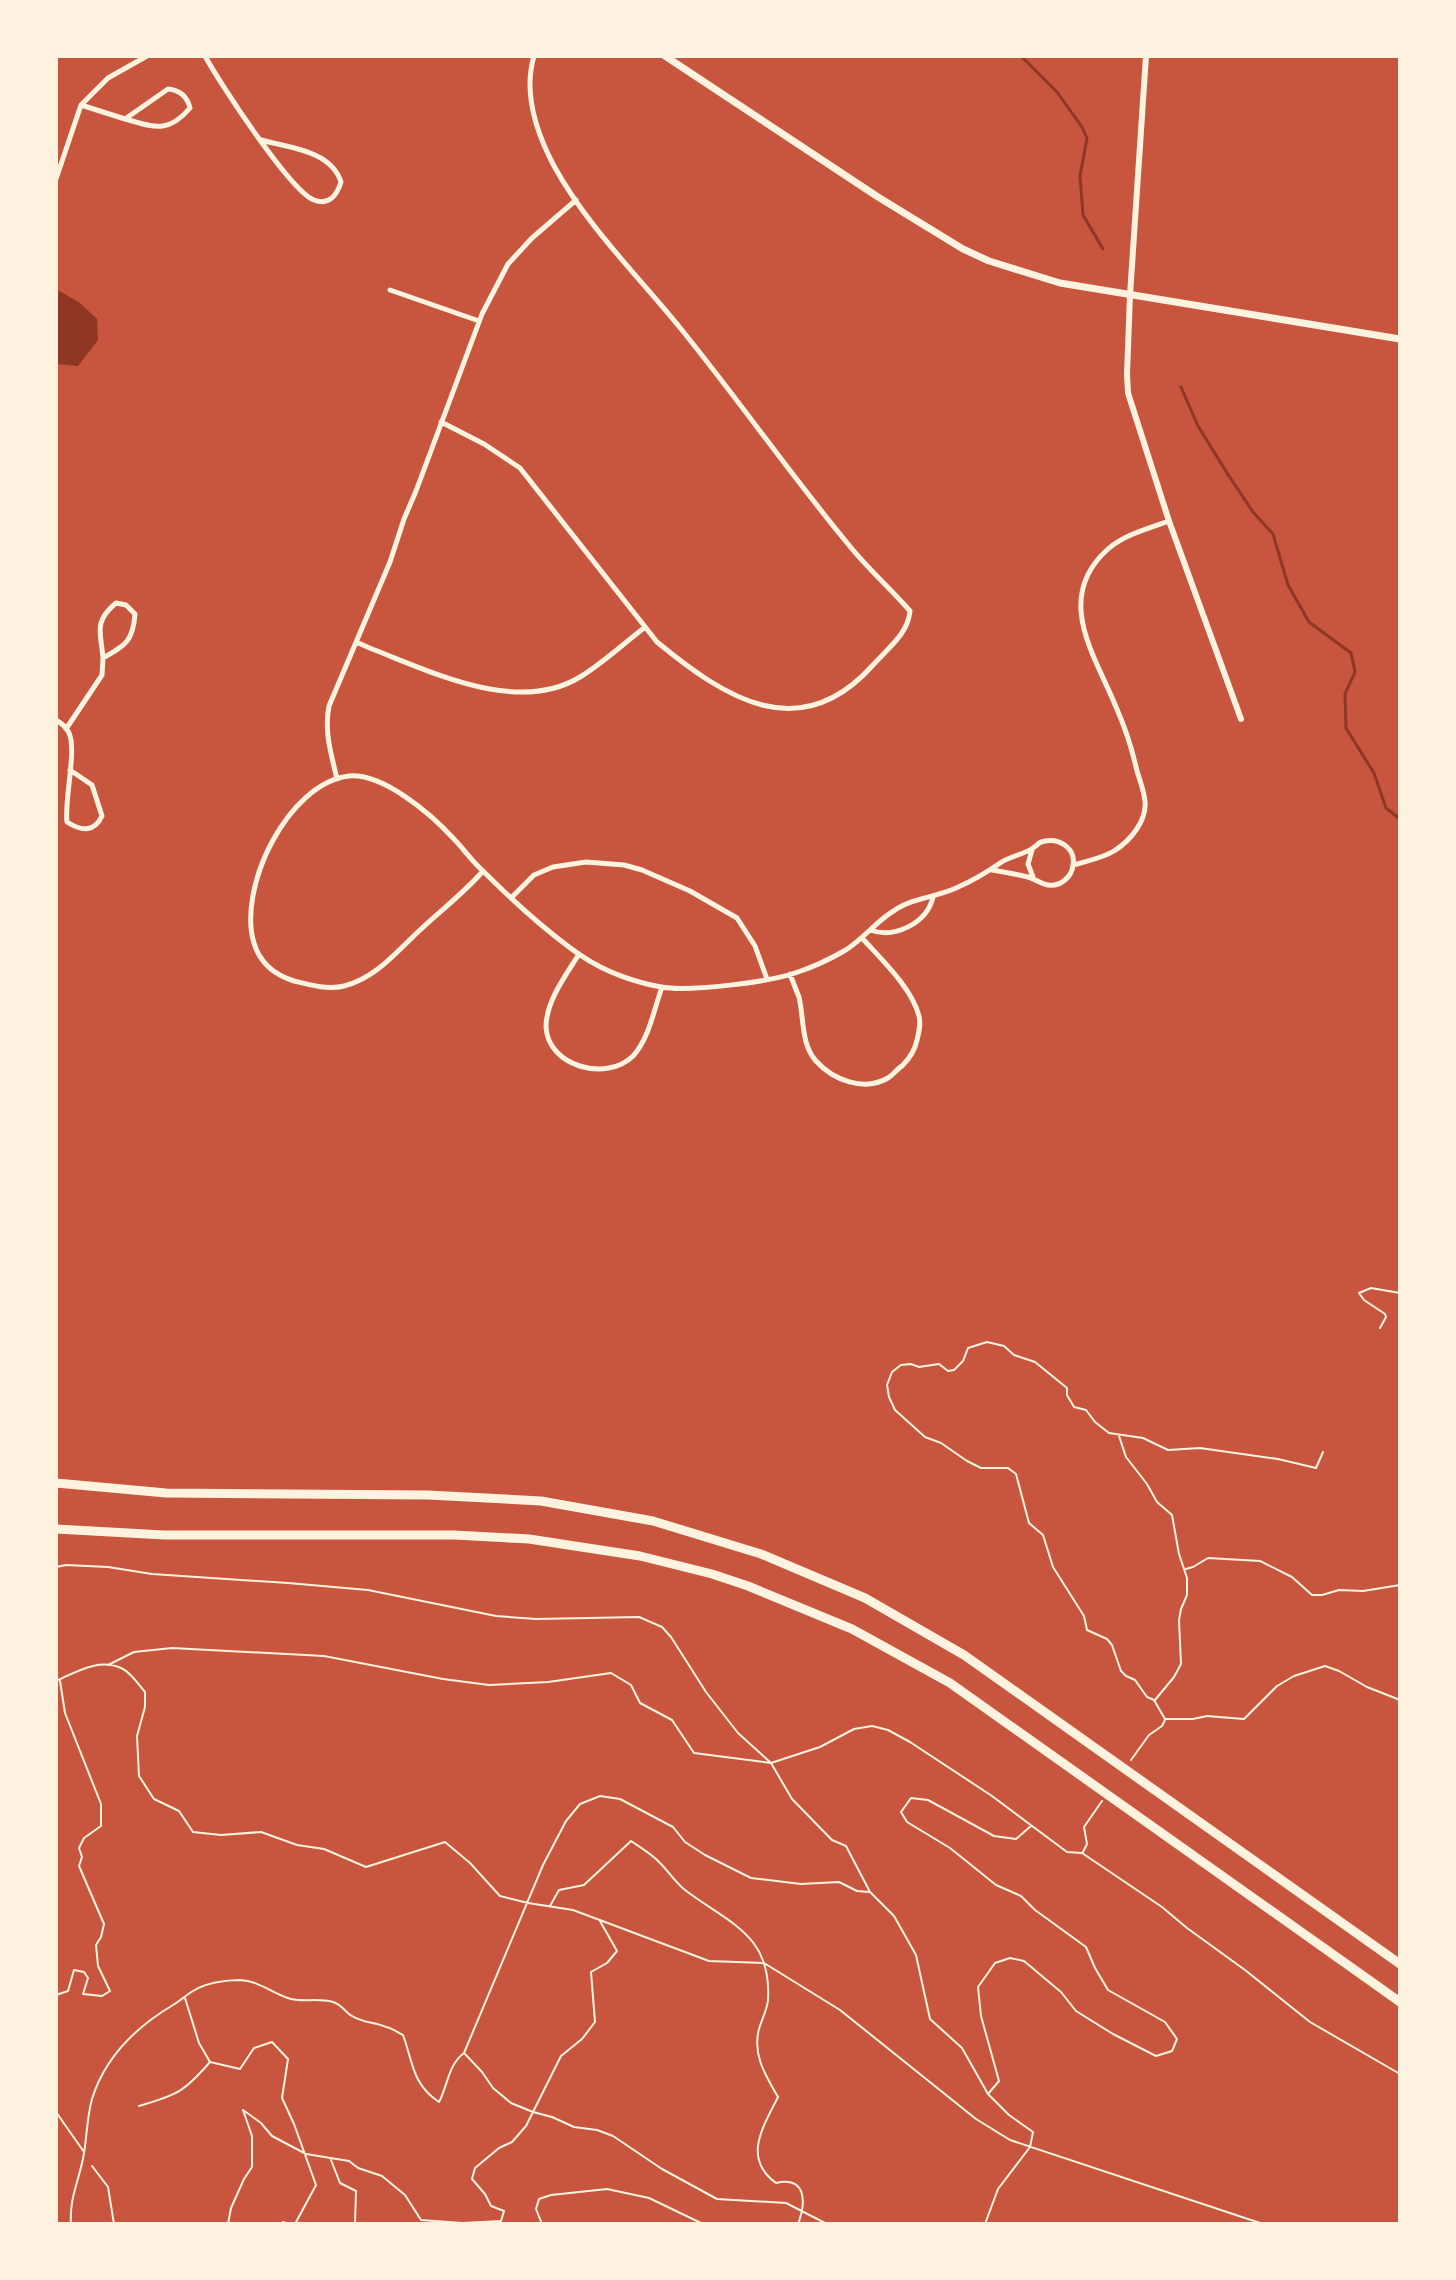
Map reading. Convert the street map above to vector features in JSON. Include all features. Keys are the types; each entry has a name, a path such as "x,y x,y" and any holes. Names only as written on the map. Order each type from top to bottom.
{"highway":[{"path":"56,1483 166,1493 441,1495 529,1500 653,1521 726,1541 865,1598 964,1655 1400,1964"},
{"path":"56,1529 150,1534 443,1535 529,1539 640,1556 748,1586 852,1629 950,1683 1400,2002"}],"main road":[{"path":"665,56 878,197 963,249 989,261 1035,277 1400,339"}],"street":[{"path":"56,179 81,105 108,78 147,56"},
{"path":"205,56 261,140 295,186 305,196 319,202 334,198 341,182 333,165 322,157 261,140"},
{"path":"441,422 484,444 520,468 657,642 680,662 749,703 789,709 813,706 837,696 859,681 904,632 909,622 910,611 851,548 681,329 576,200 555,168 534,115 530,88 534,56"},
{"path":"1146,56 1130,295 1128,393 1169,521 1241,719"},
{"path":"81,105 125,119 152,126 166,127 190,108 182,93 168,89 125,119"},
{"path":"337,779 327,738 329,706 390,562 479,321 508,264 532,238 576,200"},
{"path":"390,290 479,321"},
{"path":"1074,865 1112,853 1127,840 1138,828 1144,815 1145,802 1132,750 1116,707 1089,651 1080,616 1086,579 1109,548 1134,534 1169,521"},
{"path":"66,729 102,675 99,636 104,613 116,603 126,605 135,614 128,642 103,658"},
{"path":"356,642 473,686 518,692 564,685 580,677 644,628"},
{"path":"56,720 71,739 67,822 83,829 93,828 102,816 92,785 70,770"},
{"path":"483,871 386,964 344,986 311,986 279,976 260,958 255,948 251,934 251,901 258,870 269,847 295,809 311,794 337,779 363,777 410,799 451,835 511,898 579,954 629,979 662,987 714,986 790,974 844,951 897,908 952,890 992,870 999,863 1033,849 1040,842 1059,841 1067,847 1074,865 1069,877 1058,884 1045,885 1034,879 992,870"},
{"path":"1033,849 1028,864 1034,879"},
{"path":"511,898 534,875 553,867 586,862 624,865 642,870 690,891 737,918 755,946 767,979"},
{"path":"870,930 888,934 905,929 923,915 933,897"},
{"path":"790,974 799,997 807,1046 815,1060 830,1073 848,1082 865,1084 887,1079 907,1061 915,1048 920,1027 919,1015 892,971 862,938"},
{"path":"579,954 552,1002 546,1028 552,1045 565,1060 578,1067 597,1070 627,1061 642,1042 662,987"}],"path":[{"path":"1380,1328 1385,1314 1359,1293 1371,1288 1400,1293"},
{"path":"1165,1719 1154,1700 1147,1697 1135,1680 1121,1671 1107,1639 1087,1630 1084,1616 1053,1567 1043,1535 1029,1523 1016,1474 1008,1468 981,1468 941,1443 925,1437 895,1410 887,1385 892,1372 901,1365 911,1364 919,1367 939,1364 948,1371 954,1370 963,1361 968,1348 987,1342 1004,1346 1014,1355 1035,1362 1067,1388 1067,1395 1074,1407 1086,1410 1109,1433 1143,1438 1168,1450 1200,1448 1278,1459 1316,1468 1323,1452"},
{"path":"1118,1435 1126,1457 1157,1502 1172,1515 1185,1569 1187,1595 1179,1620 1181,1664 1154,1700"},
{"path":"1185,1569 1208,1558 1260,1561 1292,1577 1312,1595 1400,1585"},
{"path":"56,1567 108,1567 152,1574 368,1590 496,1616 536,1619 639,1617 662,1627 738,1733 771,1763 792,1799 832,1840 846,1846 870,1892 894,1916 916,1955 930,2019 962,2048 988,2094 1009,2115 1033,2132 1030,2147 998,2189 985,2224"},
{"path":"108,1665 134,1652 172,1648 324,1656 489,1685 548,1682 611,1673 631,1685 640,1703 672,1720 694,1753 771,1763 820,1747 854,1729 872,1726 888,1730 992,1796 1067,1852 1082,1853 1162,1907 1310,2022 1400,2074"},
{"path":"56,1995 68,1991 74,1970 84,1972 88,1978 83,1994 102,1996 110,1991 98,1966 96,1945 104,1924 79,1866 82,1857 79,1848 84,1838 101,1826 101,1804 65,1713 58,1681 86,1667 108,1665 124,1669 145,1692 145,1707 137,1736 139,1776 154,1799 179,1811 193,1832 221,1835 261,1832 297,1845 324,1849 366,1867 445,1842 470,1863 500,1896 573,1910 709,1961 764,1963 840,2010 976,2119 1010,2140 1260,2223"},
{"path":"1165,1719 1207,1716 1244,1719 1277,1686 1294,1676 1325,1666 1400,1700"},
{"path":"1149,1735 1162,1726 1165,1719"},
{"path":"71,2224 71,2199 85,2153 91,2101 111,2058 130,2035 195,1989 242,1980 271,1989 286,1998 336,2002 351,2016 386,2026 403,2035 411,2065 425,2092 439,2102 449,2073 464,2053 543,1865 566,1821 580,1804 600,1796 620,1799 673,1827 685,1842 705,1855 751,1878 801,1884 839,1882 857,1891 870,1892"},
{"path":"988,2094 999,2081 981,2016 978,1987 995,1963 1010,1958 1024,1961 1061,1992 1076,2011 1156,2056 1172,2051 1177,2039 1165,2022 1108,1990 1086,1947 1077,1939 1035,1910 1021,1896 996,1885 950,1848 907,1822 901,1812 911,1798 928,1800 994,1836 1016,1839 1031,1825"},
{"path":"1082,1853 1087,1844 1084,1827 1088,1820"},
{"path":"550,1906 559,1890 584,1885 631,1841 658,1860 683,1889 749,1936 764,1963 768,2002 757,2045 759,2062 778,2097 768,2115 757,2150 760,2168 776,2183 790,2182 798,2186 803,2197 798,2224"},
{"path":"228,2224 231,2208 252,2167 252,2136 243,2110 272,2136 306,2154 349,2161 358,2168 382,2176 405,2195 421,2220 502,2223 504,2211 491,2206 472,2179 475,2168 499,2148 512,2142 526,2126 561,2056 582,2039 595,2022 591,1972 607,1963 617,1951 599,1920"},
{"path":"184,1997 195,2034 210,2062 240,2069 254,2048 272,2042 288,2059 282,2098 316,2185 295,2224"},
{"path":"464,2053 493,2088 511,2103 574,2127 613,2136 662,2169 717,2199 786,2203 827,2224"},
{"path":"139,2106 171,2097 191,2084 210,2062"},
{"path":"56,2112 85,2153"},
{"path":"330,2158 340,2183 356,2191 355,2224"},
{"path":"92,2166 108,2187 114,2224"},
{"path":"542,2224 536,2209 539,2199 607,2189 649,2198 703,2224"},
{"path":"282,2224 289,2224"}],"shaded area":[{"path":"56,289 80,303 97,319 98,340 78,366 56,364"}],"waterway":[{"path":"1021,56 1057,92 1087,138 1080,176 1083,215 1103,249"},
{"path":"1181,387 1198,426 1227,473 1253,512 1273,534 1288,585 1309,622 1351,653 1355,672 1345,694 1346,728 1374,773 1386,808 1400,819"}]}
